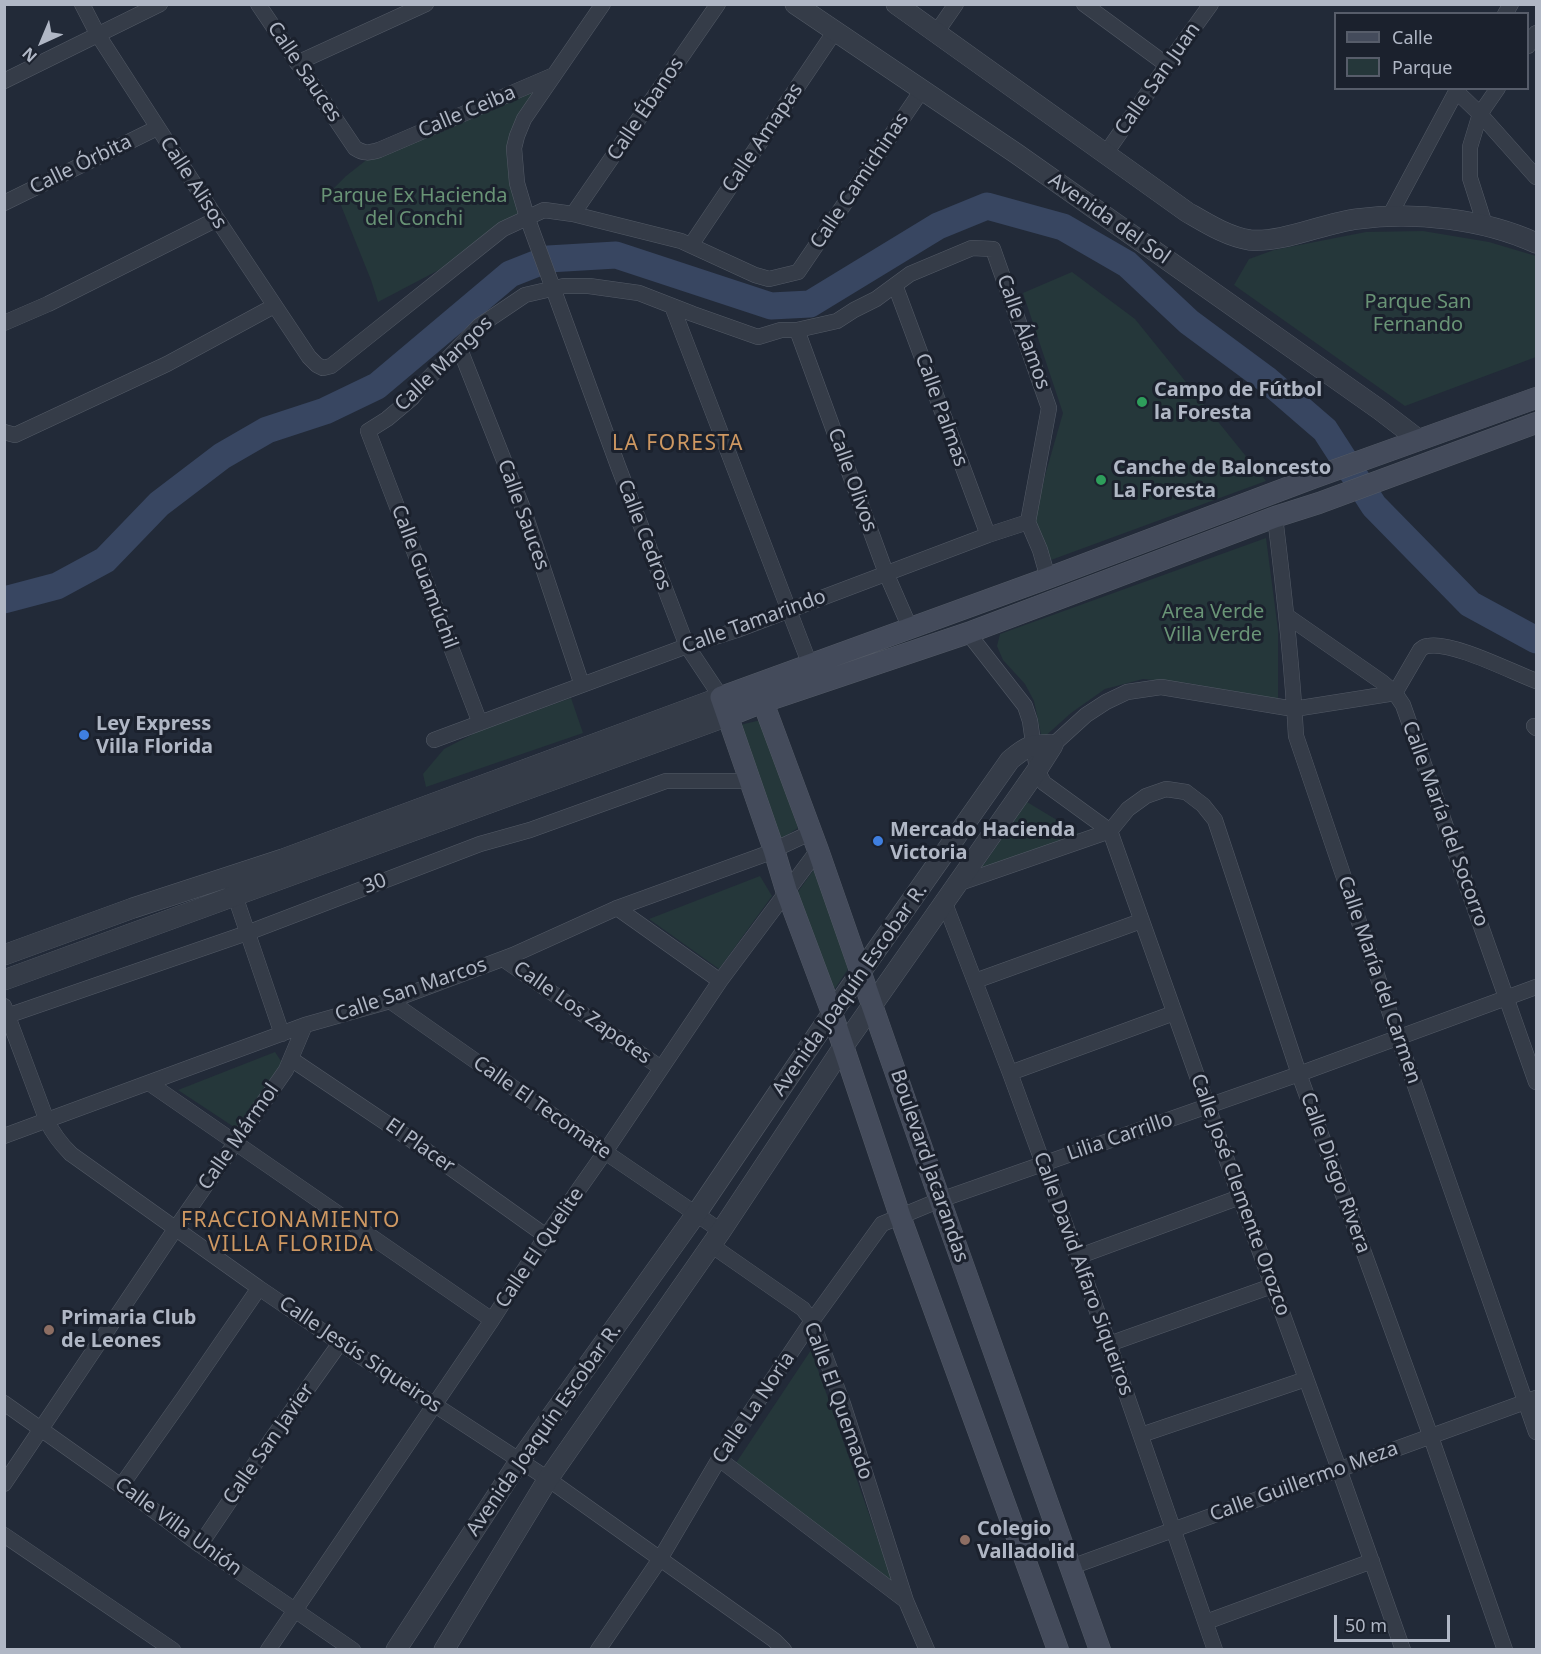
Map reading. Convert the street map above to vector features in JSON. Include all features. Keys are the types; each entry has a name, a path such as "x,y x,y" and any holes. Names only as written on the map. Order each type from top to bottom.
{"main road":[{"path":"758,694 810,665 1313,478 1536,398"},
{"path":"1058,1650 900,1216 832,1013 787,893 724,706 968,633 1275,517 1536,423"},
{"name":"Boulevard Jacarandas","path":"758,694 815,841 1100,1650"}],"street":[{"name":"Calle Alisos","path":"82,4 98,35 157,128 274,306 309,357 323,368 331,366 503,229 530,224"},
{"path":"4,81 160,4"},
{"name":"Calle Sauces","path":"258,4 355,148 369,153 379,150"},
{"path":"297,63 426,4"},
{"name":"Calle Ceiba","path":"530,224 518,183 514,148 524,119 603,4"},
{"name":"Calle Ébanos","path":"573,214 718,4"},
{"name":"Avenida del Sol","path":"795,4 1066,188 1419,440"},
{"path":"896,4 1187,212 1219,230 1250,240 1278,238 1355,219 1390,215 1485,225 1536,243"},
{"path":"936,33 957,4"},
{"path":"1083,4 1167,65"},
{"name":"Calle San Juan","path":"1106,153 1211,4"},
{"name":"Calle Amapas","path":"691,245 835,31"},
{"name":"Calle Ceiba","path":"379,150 554,75"},
{"name":"Calle Camichinas","path":"691,245 755,276 769,279 798,273 922,90"},
{"path":"1390,215 1457,90 1536,177"},
{"path":"1485,225 1470,178 1470,147 1480,114 1497,90"},
{"name":"Calle Órbita","path":"4,202 157,128"},
{"path":"530,224 544,210 573,214 691,245"},
{"path":"4,323 48,304 217,219"},
{"name":"Calle Cedros","path":"530,224 618,466 687,646 724,706"},
{"name":"Calle Mangos","path":"368,431 387,419 412,398 479,326 525,295 551,282 564,286 589,286 639,293 758,337 781,330 797,330 837,321 876,299 910,274 972,248 993,249"},
{"name":"Calle Álamos","path":"993,249 1049,408 1028,522"},
{"name":"Calle Palmas","path":"895,285 988,535"},
{"path":"4,432 15,435 167,364 274,306"},
{"path":"672,306 810,665"},
{"name":"Calle Olivos","path":"797,330 886,573 910,628"},
{"name":"Calle Sauces","path":"459,347 524,511 582,685"},
{"name":"Calle Guamúchil","path":"368,431 480,723"},
{"path":"1419,440 1438,460"},
{"name":"Calle María del Carmen","path":"1275,517 1287,616 1296,736 1398,1037 1532,1400 1536,1432"},
{"path":"1028,522 1040,550 1048,578"},
{"name":"Calle Tamarindo","path":"434,740 1028,522"},
{"name":"Calle María del Socorro","path":"1287,616 1382,682 1395,693 1403,705 1536,1082"},
{"path":"968,633 1025,706 1043,745 1106,702 1127,692 1161,687 1294,709 1395,693 1420,650 1430,645 1445,646 1463,652 1536,681"},
{"path":"4,955 132,908 283,859 724,706"},
{"path":"4,980 235,897 724,706"},
{"name":"Avenida Joaquín Escobar R.","path":"396,1650 520,1460 696,1214 832,1013 1010,760 1022,750 1043,745 1037,770 843,1047 716,1238 548,1479 444,1650"},
{"path":"1037,770 1044,783 1110,831"},
{"name":"30","path":"6,1013 247,933 480,844 530,830 666,781 750,781"},
{"name":"Calle Diego Rivera","path":"1110,831 1128,809 1146,796 1166,789 1186,792 1203,805 1215,820 1299,1074 1431,1437 1505,1650"},
{"path":"957,884 1110,831"},
{"name":"Calle José Clemente Orozco","path":"1110,831 1403,1650"},
{"name":"Calle San Marcos","path":"4,1136 305,1025 390,1001 503,959 617,908 774,850 815,841"},
{"name":"Calle El Quelite","path":"267,1650 720,981 787,893 815,841"},
{"path":"227,876 282,1035"},
{"name":"Calle David Alfaro Siqueiros","path":"944,901 1010,1073 1109,1344 1215,1650"},
{"path":"617,908 720,981"},
{"path":"975,981 1141,921"},
{"name":"Calle Los Zapotes","path":"503,959 661,1068"},
{"name":"Lilia Carrillo","path":"940,1200 1299,1074 1536,987"},
{"name":"Calle El Tecomate","path":"390,1001 696,1214"},
{"name":"Calle Jesús Siqueiros","path":"6,1013 47,1121 53,1134 71,1154 259,1288 548,1479 774,1640 784,1650"},
{"path":"1010,1073 1174,1013"},
{"name":"Calle Mármol","path":"4,1484 176,1228 286,1070 305,1025"},
{"name":"El Placer","path":"291,1059 410,1139 546,1236"},
{"path":"149,1083 492,1320"},
{"path":"1077,1257 1240,1197"},
{"name":"Calle La Noria","path":"598,1650 660,1559 719,1459 812,1321 882,1224 940,1200"},
{"path":"696,1214 716,1238"},
{"name":"Calle El Quemado","path":"716,1238 803,1309 812,1321 843,1404 906,1601 927,1650"},
{"path":"1109,1344 1272,1286"},
{"path":"121,1486 259,1288"},
{"name":"Calle San Javier","path":"200,1545 340,1343"},
{"path":"1141,1435 1305,1379"},
{"name":"Calle Guillermo Meza","path":"1071,1567 1532,1400"},
{"name":"Calle Villa Unión","path":"4,1403 42,1428 200,1545 353,1650"},
{"name":"Calle El Quemado","path":"719,1459 906,1601"},
{"path":"4,1535 173,1650"},
{"path":"1206,1622 1372,1561"}],"green space":[{"name":"Parque Ex Hacienda del Conchi","path":"554,75 517,136 523,219 475,251 378,302 334,188 379,150"},
{"name":"Parque San Fernando","path":"1423,231 1489,242 1536,256 1536,357 1405,406 1234,285 1249,259 1274,250 1366,232"},
{"path":"1072,272 1135,319 1266,481 1051,560 1034,522 1063,413 1023,293"},
{"name":"Area Verde Villa Verde","path":"1266,538 1278,630 1278,699 1187,683 1143,679 1105,689 1071,713 1042,739 1034,701 1025,684 1003,660 997,646 1000,634"},
{"path":"571,698 583,733 426,787 423,774 444,749 477,732"},
{"path":"761,720 798,828 778,841 740,725"},
{"path":"1027,802 1090,840 969,886"},
{"path":"815,868 848,969 832,993 797,893"},
{"path":"760,876 772,896 719,969 649,919"},
{"path":"275,1052 283,1064 237,1129 178,1090"},
{"path":"811,1350 893,1582 736,1463"}],"waterway":[{"path":"4,600 57,586 105,560 159,504 222,456 267,430 325,411 377,386 510,274 548,259 616,255 771,306 810,304 938,226 987,206 1063,227 1127,264 1189,322 1266,379 1325,430 1374,506 1470,604 1536,640"}],"place":[{"name":"Campo de Fútbol la Foresta","path":"1142,402"},
{"name":"Canche de Baloncesto La Foresta","path":"1101,480"},
{"name":"Ley Express Villa Florida","path":"84,735"},
{"name":"Mercado Hacienda Victoria","path":"878,841"},
{"name":"Primaria Club de Leones","path":"49,1330"},
{"name":"Colegio Valladolid","path":"965,1540"}],"district":[{"name":"LA FORESTA","path":"678,444"},
{"name":"FRACCIONAMIENTO VILLA FLORIDA","path":"291,1233"}]}
